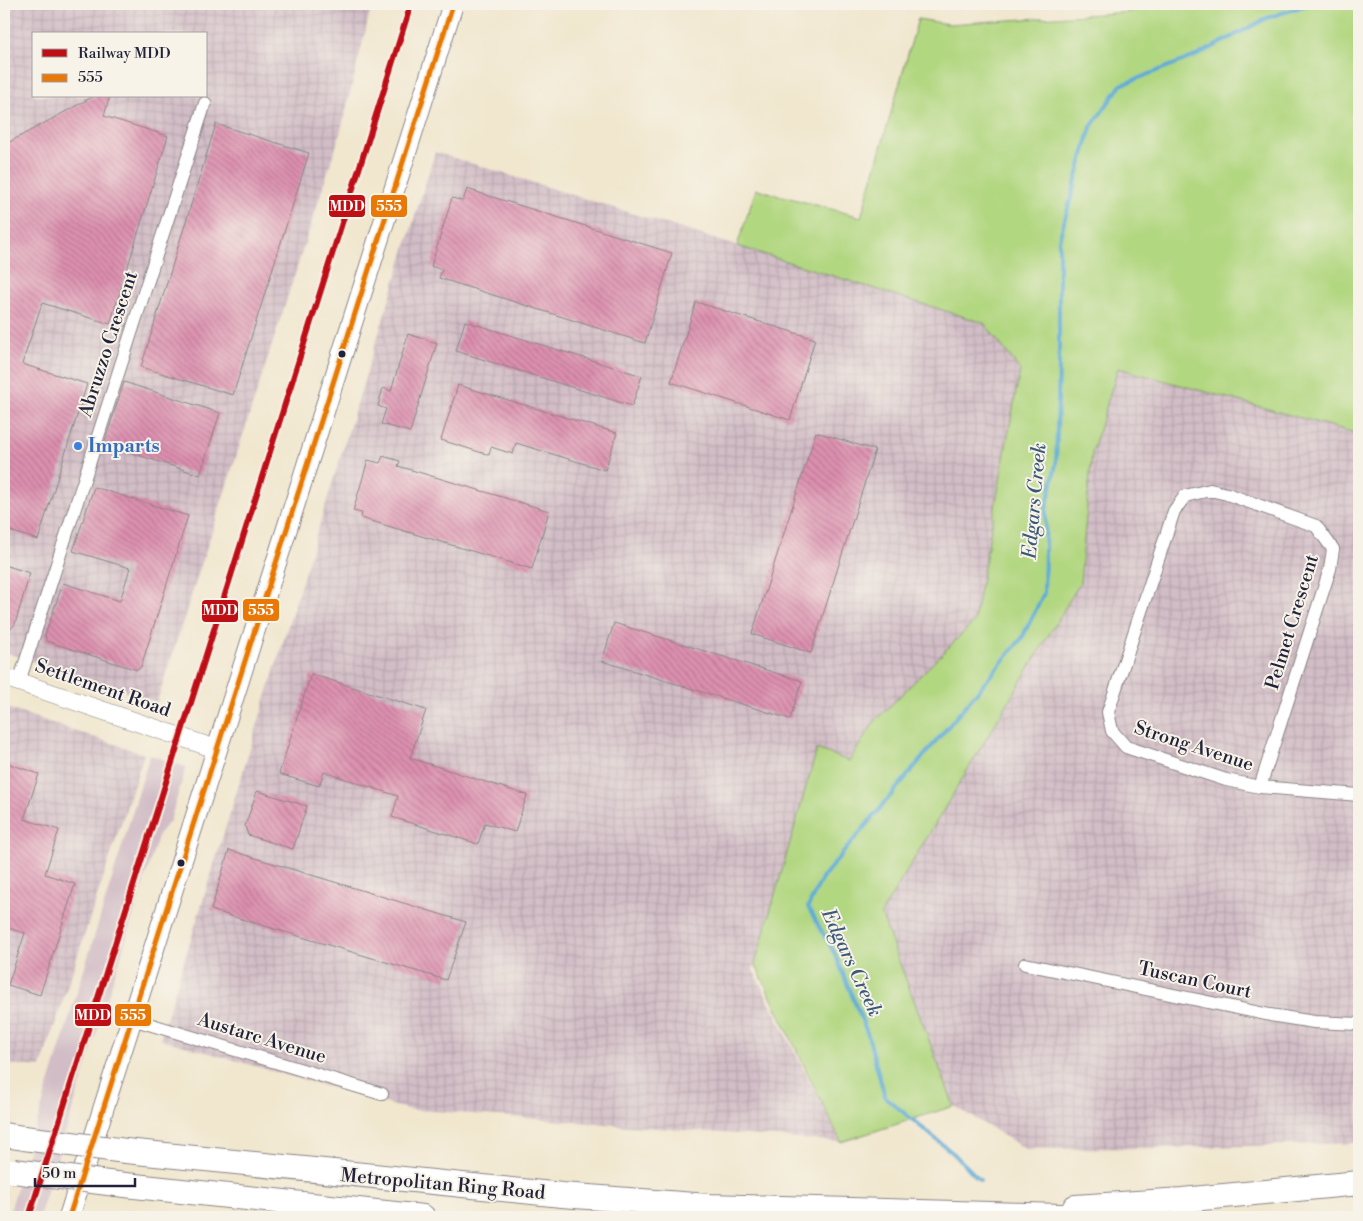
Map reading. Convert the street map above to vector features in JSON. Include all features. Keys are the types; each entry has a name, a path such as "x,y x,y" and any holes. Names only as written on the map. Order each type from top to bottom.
{"highway":[{"name":"Metropolitan Ring Road","path":"14,1137 126,1151 562,1195 708,1206 1095,1217"},
{"name":"Metropolitan Ring Road","path":"9,1170 116,1184 423,1217"},
{"path":"975,1215 1182,1200 1359,1183"}],"main road":[{"path":"69,1217 452,4"},
{"name":"Settlement Road","path":"11,679 216,749"}],"street":[{"name":"Abruzzo Crescent","path":"11,679 205,103"},
{"name":"Pelmet Crescent","path":"1112,732 1108,712 1174,511 1185,496 1210,490 1227,494 1316,526 1333,550 1330,569 1260,787"},
{"name":"Strong Avenue","path":"1112,732 1126,747 1226,780 1260,787 1359,795"},
{"name":"Tuscan Court","path":"1025,964 1270,1015 1314,1022 1359,1024"},
{"name":"Austarc Avenue","path":"132,1019 382,1094"}],"shaded area":[{"path":"4,4 372,4 340,134 157,702 4,652"},
{"path":"435,152 984,323 1020,370 974,622 875,721 849,761 817,749 753,970 841,1142 406,1109 160,1039"},
{"path":"1118,368 1359,434 1359,1143 1172,1148 1026,1149 954,1106 881,914 1080,583 1092,453"},
{"path":"4,707 144,754 41,1067 4,1064"},
{"path":"150,755 186,767 170,821 159,833 39,1217 8,1217"}],"green space":[{"path":"1144,4 1359,4 1359,434 1118,368 1092,453 1080,583 881,914 954,1106 841,1142 755,964 817,749 849,761 875,721 974,622 1020,370 984,323 737,246 756,189 861,217 918,19 948,24 1131,12"}],"building":[{"path":"90,98 109,98 104,116 168,136 110,324 42,303 22,364 87,384 38,540 4,529 4,145"},
{"path":"216,124 309,153 233,395 141,367"},
{"path":"467,189 672,253 645,343 439,278 442,270 431,266 452,198 463,201"},
{"path":"696,302 815,339 790,420 671,382"},
{"path":"465,321 642,376 632,406 456,351"},
{"path":"408,334 437,343 410,432 381,424 386,409 378,406 383,388 391,391"},
{"path":"124,382 220,413 200,475 104,444"},
{"path":"458,385 617,433 605,470 516,443 513,454 491,447 489,455 441,440"},
{"path":"816,432 875,450 811,653 752,634"},
{"path":"383,456 400,461 398,466 549,511 532,569 361,518 362,513 353,511 368,460 380,463"},
{"path":"94,487 188,516 141,667 137,670 46,641 45,635 63,583 120,601 130,568 73,551"},
{"path":"4,565 30,573 15,624 4,637"},
{"path":"614,623 802,681 790,719 602,661"},
{"path":"311,674 426,710 410,758 527,795 515,832 485,823 478,844 392,817 398,796 324,772 319,786 279,774"},
{"path":"4,762 39,774 24,819 59,830 45,874 75,884 40,995 8,985 25,933 4,927"},
{"path":"257,791 307,806 293,849 248,835 245,826"},
{"path":"229,850 466,922 446,980 211,910"}],"waterway":[{"name":"Edgars Creek","path":"980,1180 954,1154 885,1097 868,1035 835,954 808,907 822,878 1022,638 1044,593 1046,510 1056,464 1059,365 1059,240 1091,127 1121,85 1198,55 1267,18 1310,4"}],"rail line":[{"name":"MDD","path":"29,1217 411,4"}],"transit line":[{"name":"555","path":"69,1217 453,4"}],"place":[{"name":"Imparts","path":"78,446"}]}
